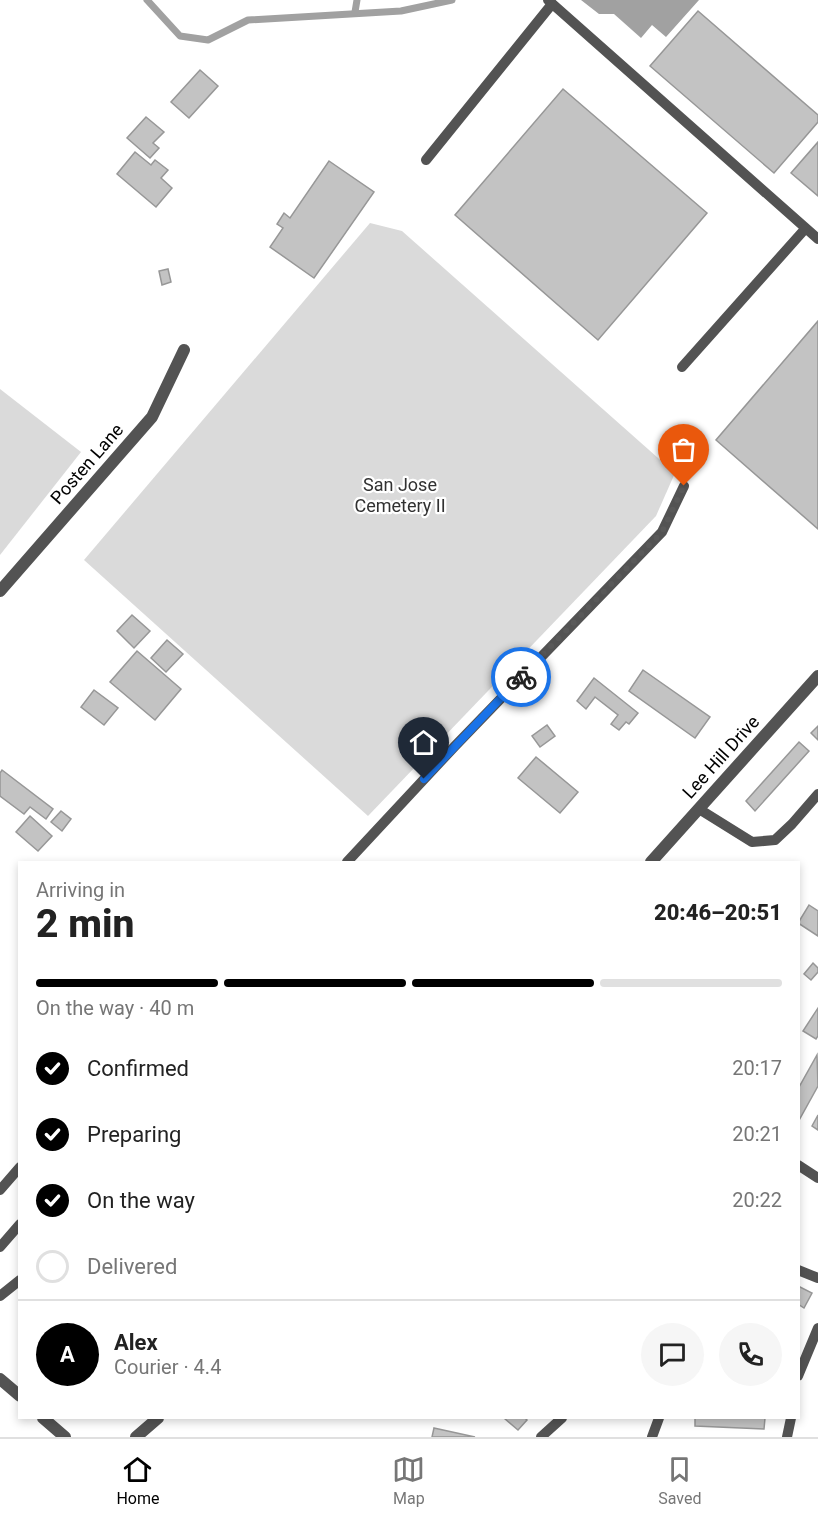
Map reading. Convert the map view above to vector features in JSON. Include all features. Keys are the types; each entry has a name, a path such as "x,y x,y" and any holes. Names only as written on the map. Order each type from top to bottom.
{"street":[{"name":"Posten Lane","path":"0,591 152,417 184,350"},
{"name":"Lee Hill Drive","path":"652,861 818,676"},
{"path":"0,1379 18,1394"},
{"path":"44,1419 65,1437"},
{"path":"136,1437 157,1419"}],"lane":[{"path":"426,160 550,2 818,239"},
{"path":"682,367 805,229"},
{"path":"348,861 455,746 662,532 684,486"},
{"path":"699,809 752,842 775,840 818,794"},
{"path":"800,1166 818,1178"},
{"path":"0,1190 18,1169"},
{"path":"0,1246 18,1226"},
{"path":"800,1271 818,1278"},
{"path":"0,1296 18,1282"},
{"path":"800,1371 818,1328"},
{"path":"541,1437 561,1419"},
{"path":"652,1437 659,1419"},
{"path":"787,1437 791,1419"}],"green space":[{"name":"San Jose Cemetery II","path":"370,223 402,231 675,473 656,516 368,816 84,560"},
{"path":"0,389 81,452 0,555"}],"shaded area":[{"path":"581,0 699,0 666,37 652,25 641,38 614,14 599,14"}],"building":[{"path":"698,11 818,115 818,122 774,173 650,66"},
{"path":"200,70 218,86 189,118 171,102"},
{"path":"563,89 707,213 598,340 455,215"},
{"path":"146,117 164,132 153,143 159,148 150,158 127,138"},
{"path":"818,142 818,196 791,173"},
{"path":"135,152 151,165 155,160 168,170 161,178 172,188 156,207 117,174"},
{"path":"329,161 374,192 314,278 270,247 283,228 277,224 284,213 290,218"},
{"path":"168,269 171,282 162,285 159,271"},
{"path":"818,321 818,529 716,440"},
{"path":"132,615 150,631 134,648 117,631"},
{"path":"167,640 183,654 166,672 151,658"},
{"path":"137,651 181,689 155,720 110,682"},
{"path":"643,670 710,717 695,738 629,691"},
{"path":"594,678 638,713 629,724 626,722 619,730 611,724 618,715 595,697 586,709 577,701"},
{"path":"94,690 118,708 104,725 81,707"},
{"path":"547,725 555,736 540,747 532,736"},
{"path":"818,726 818,740 811,733"},
{"path":"799,742 809,751 755,811 746,801"},
{"path":"536,757 578,792 560,813 518,778"},
{"path":"2,770 53,809 46,819 30,807 24,814 0,796"},
{"path":"61,811 71,819 62,831 51,822"},
{"path":"30,816 52,836 38,851 16,832"},
{"path":"809,905 818,911 818,936 800,924 800,920"},
{"path":"813,963 818,968 818,972 811,980 804,974"},
{"path":"818,1008 818,1036 816,1039 803,1031"},
{"path":"817,1055 818,1086 800,1118 800,1085"},
{"path":"818,1115 818,1130 812,1126"},
{"path":"800,1287 812,1293 804,1308 800,1305"},
{"path":"505,1419 526,1419 518,1430"},
{"path":"695,1419 765,1419 764,1429 695,1426"},
{"path":"434,1428 475,1437 432,1437"}],"waterway":[{"path":"147,0 180,36 208,40 248,20 401,11 452,0"},
{"path":"355,12 357,0"}],"way so far":[{"path":"521,677 662,532 684,486"}],"route":[{"path":"424,779 521,677"}]}
